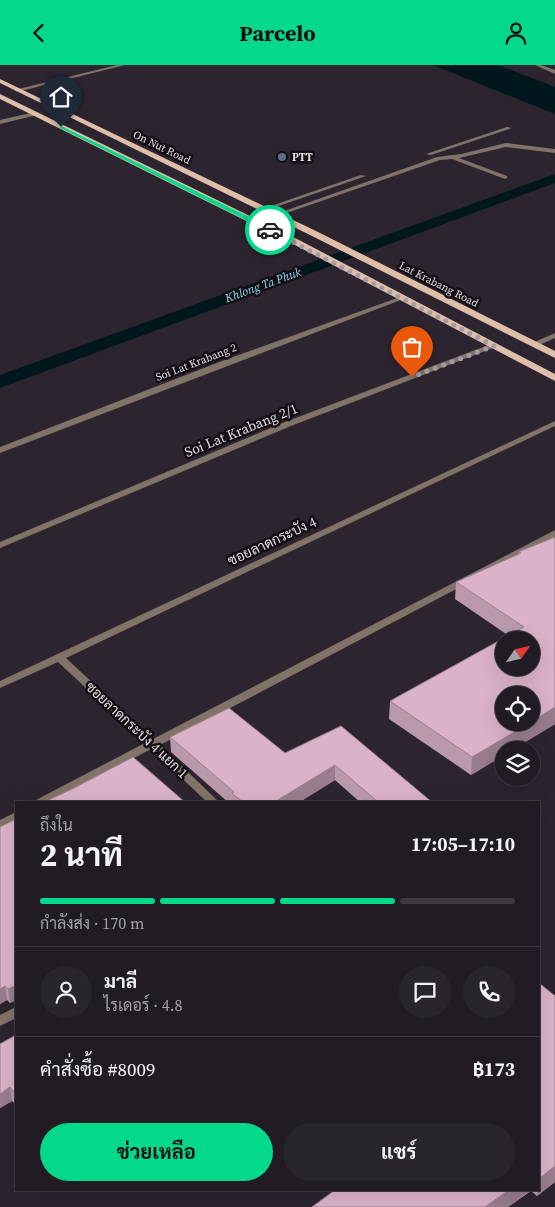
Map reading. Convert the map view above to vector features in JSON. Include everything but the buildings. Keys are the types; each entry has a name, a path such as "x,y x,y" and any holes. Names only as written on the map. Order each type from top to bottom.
{"main road":[{"name":"On Nut Road","path":"0,81 313,233"},
{"name":"On Nut Road","path":"0,96 296,242 402,298"},
{"path":"34,114 57,109"},
{"name":"Lat Krabang Road","path":"313,233 555,355"},
{"path":"402,298 555,378"}],"street":[{"path":"17,90 123,65"},
{"path":"537,65 555,72"},
{"path":"0,122 34,114"},
{"path":"377,172 509,128"},
{"path":"276,215 439,158 506,145 555,151"},
{"path":"451,157 505,177"},
{"path":"265,209 368,175"},
{"name":"Soi Lat Krabang 2","path":"0,450 225,363 402,298"},
{"path":"534,344 555,335"},
{"name":"Soi Lat Krabang 2/1","path":"0,545 288,424 494,346"},
{"name":"ซอยลาดกระบัง 4","path":"0,685 555,423"},
{"path":"44,801 150,743 555,533"},
{"name":"ซอยลาดกระบัง 4 แยก 1","path":"59,657 213,801"},
{"path":"0,825 15,817"},
{"path":"0,1021 15,1013"}],"water":[{"path":"433,65 498,65 555,87 555,114"}],"waterway":[{"name":"Khlong Ta Phuk","path":"0,382 555,178"}],"way so far":[{"path":"270,230 494,346 412,377"}],"place":[{"name":"PTT","path":"282,157"}],"route":[{"path":"61,127 270,230"}]}
